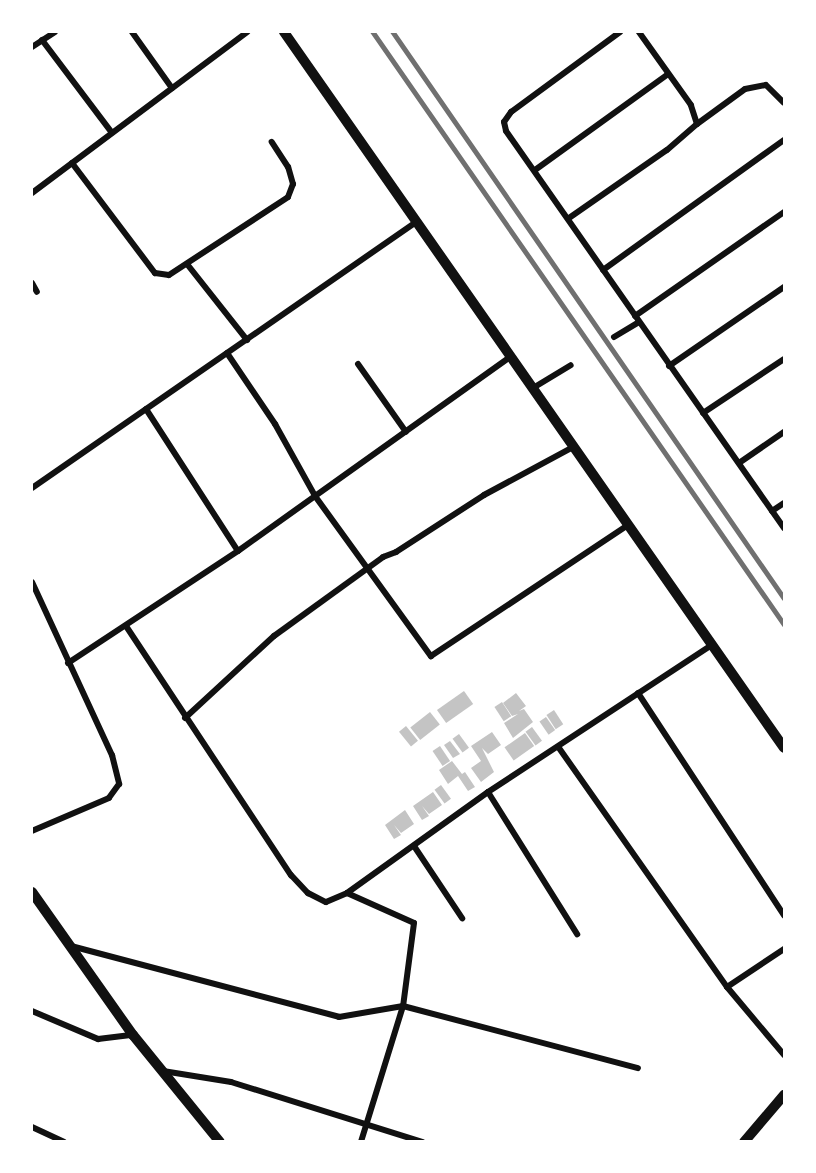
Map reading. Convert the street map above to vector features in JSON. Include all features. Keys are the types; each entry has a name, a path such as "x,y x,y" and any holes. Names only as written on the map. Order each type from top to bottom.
{"street":[{"path":"32,47 55,32"},
{"path":"135,32 172,87"},
{"path":"32,193 247,32"},
{"path":"284,32 573,447 714,644 784,748"},
{"path":"621,32 511,112 504,122 506,131 784,528"},
{"path":"639,32 691,105 697,124"},
{"path":"42,40 112,133"},
{"path":"535,170 669,74"},
{"path":"569,218 667,150 697,124 745,89 766,85 784,103"},
{"path":"603,270 784,140"},
{"path":"72,163 155,273 169,275 288,197 293,184 288,167 272,142"},
{"path":"614,337 784,212"},
{"path":"32,488 417,221"},
{"path":"187,264 247,340"},
{"path":"32,283 38,292"},
{"path":"669,366 784,286"},
{"path":"227,353 275,424 315,496 431,656 628,525"},
{"path":"68,663 238,551 511,356"},
{"path":"703,413 784,359"},
{"path":"358,364 406,432"},
{"path":"533,388 571,365"},
{"path":"147,409 238,551"},
{"path":"739,464 784,432"},
{"path":"185,718 274,636 368,570 484,495 573,447"},
{"path":"772,511 784,503"},
{"path":"32,582 112,755 119,784 109,798 32,831"},
{"path":"126,626 185,718 308,893 326,902 347,893 488,792 559,748 714,644"},
{"path":"639,693 784,915"},
{"path":"559,748 727,987 784,1055"},
{"path":"488,792 577,934"},
{"path":"414,846 462,918"},
{"path":"32,892 133,1035 220,1142"},
{"path":"347,893 414,923 403,1006 361,1142"},
{"path":"70,946 339,1017 403,1006 639,1068"},
{"path":"727,987 784,949"},
{"path":"32,1011 98,1039 133,1035"},
{"path":"162,1071 231,1082 423,1142"},
{"path":"744,1142 784,1095"},
{"path":"32,1127 64,1142"}],"building":[{"path":"464,691 473,704 446,723 437,710"},
{"path":"516,693 526,706 519,711 524,709 533,722 513,738 504,723 518,714 512,716 503,703"},
{"path":"502,702 511,716 504,721 494,707"},
{"path":"554,710 563,724 556,729 546,715"},
{"path":"430,712 440,725 420,740 410,727"},
{"path":"546,717 555,730 549,735 539,722"},
{"path":"406,726 418,741 411,746 399,732"},
{"path":"532,727 542,741 536,745 526,732"},
{"path":"492,732 501,745 488,754 482,748 494,772 481,782 471,768 481,761 471,746"},
{"path":"525,733 534,746 514,760 505,747"},
{"path":"459,734 469,748 463,752 453,739"},
{"path":"450,741 460,754 453,758 444,745"},
{"path":"440,746 450,761 443,766 433,751"},
{"path":"452,761 462,774 465,772 475,787 468,791 458,776 448,784 439,770"},
{"path":"441,785 451,799 445,803 435,790"},
{"path":"433,792 442,805 429,814 422,806 429,816 422,820 413,806"},
{"path":"405,810 414,824 401,833 394,825 401,835 394,839 385,825"}],"railway":[{"path":"373,32 784,624"},
{"path":"393,32 784,598"}]}
